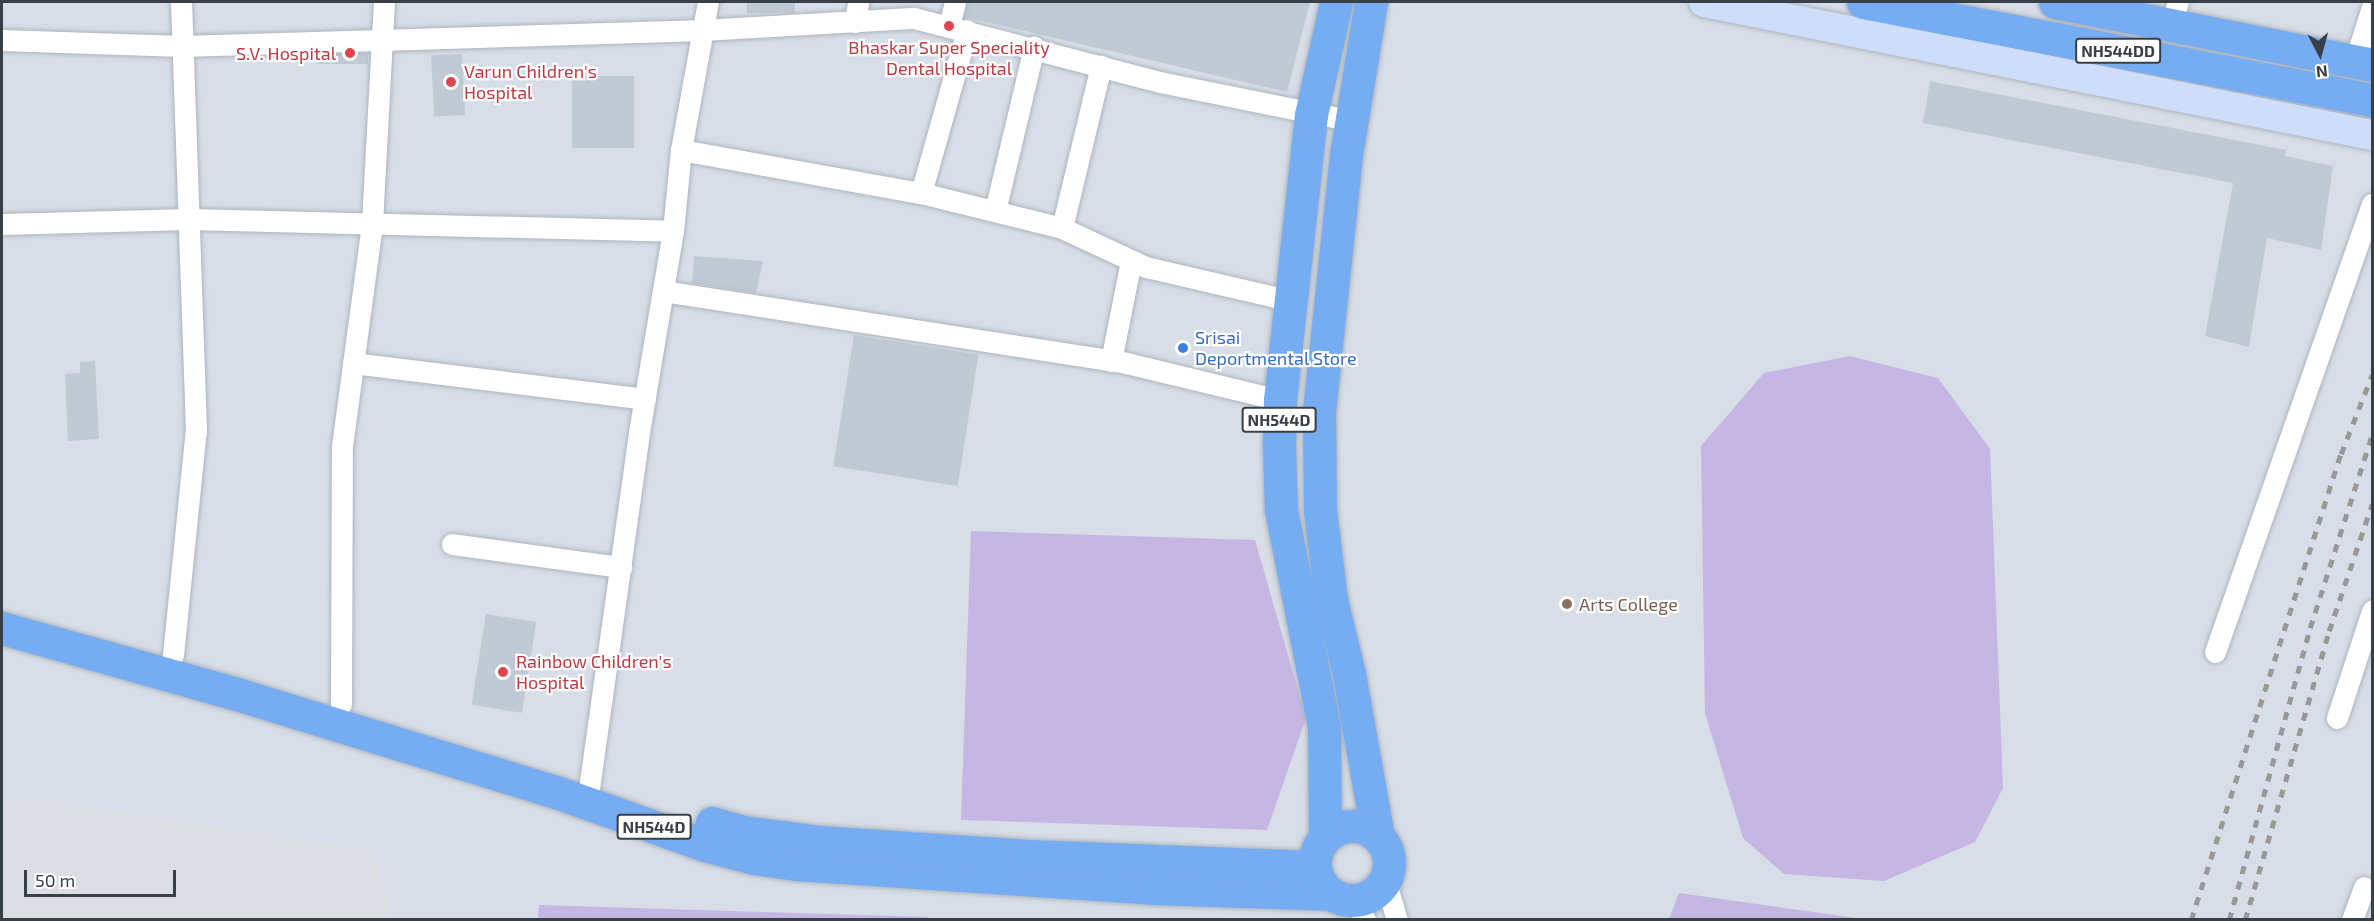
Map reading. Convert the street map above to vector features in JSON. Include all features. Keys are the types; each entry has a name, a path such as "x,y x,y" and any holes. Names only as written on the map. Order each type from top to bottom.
{"highway":[{"name":"NH544D","path":"1336,2 1311,116 1280,400 1279,496 1324,727 1338,883"},
{"name":"NH544D","path":"1371,2 1353,121 1319,412 1320,510 1331,600 1349,674 1378,837 1389,858 1385,880"},
{"name":"NH544DD","path":"1863,2 2373,100"},
{"name":"NH544DD","path":"2055,2 2367,59"},
{"name":"NH544D","path":"2,607 341,704 589,792 705,845 796,864 1153,888 1338,883"},
{"name":"NH544D","path":"2,628 589,792"},
{"name":"NH544D","path":"1338,883 1346,826 1369,830 1378,837"},
{"path":"1338,883 1377,890 1385,880"}],"street":[{"path":"172,655 196,430 181,2"},
{"path":"341,704 339,522 342,446 372,223 384,2"},
{"path":"589,792 645,399 673,231 681,150 708,2"},
{"path":"921,193 958,28 955,2"},
{"path":"1704,2 2373,135"},
{"path":"2135,2 2176,6 2367,59 2373,7"},
{"path":"2,40 182,46 382,37 704,30 856,12 914,18 1311,116 1353,121"},
{"path":"995,211 1034,47"},
{"path":"1062,228 1101,66"},
{"path":"681,150 921,193 995,211 1062,228 1131,261 1292,300"},
{"path":"2215,652 2373,204"},
{"path":"2,224 189,219 673,231"},
{"path":"1111,361 1131,261"},
{"path":"663,291 1111,361 1280,400"},
{"path":"353,363 645,399"},
{"path":"452,544 621,567"},
{"path":"2337,718 2373,611"},
{"path":"1385,880 1397,920"},
{"path":"2352,920 2364,886"}],"shaded area":[{"path":"2,2 2372,2 2372,920 2,920"},
{"path":"1850,356 1938,378 1990,449 2003,788 1975,842 1884,881 1784,874 1743,838 1705,713 1701,446 1764,373"},
{"path":"971,531 1255,540 1306,718 1267,830 961,820"},
{"path":"18,797 374,852 392,919 2,919 2,799"},
{"path":"1679,893 1863,919 1669,919"},
{"path":"539,905 928,917 928,919 538,920"}],"building":[{"path":"747,2 795,2 795,13 747,13"},
{"path":"967,2 1310,2 1287,92 964,17"},
{"path":"318,53 368,53 368,64 318,64"},
{"path":"462,54 465,115 434,117 431,56"},
{"path":"572,76 634,76 634,148 572,148"},
{"path":"1930,81 2286,150 2285,156 2333,166 2321,250 2267,238 2249,347 2205,336 2233,183 1923,123"},
{"path":"694,256 763,261 756,293 692,283"},
{"path":"854,335 978,355 958,486 833,466"},
{"path":"95,361 99,439 68,441 65,374 80,373 80,362"},
{"path":"486,614 536,622 522,713 472,705"}],"railway":[{"path":"2191,920 2341,454 2372,375"},
{"path":"2229,920 2310,628 2372,435"},
{"path":"2245,920 2329,631 2372,504"}],"place":[{"name":"Bhaskar Super Speciality Dental Hospital","path":"949,26"},
{"name":"S.V. Hospital","path":"350,53"},
{"name":"Varun Children's Hospital","path":"451,82"},
{"name":"Srisai Deportmental Store","path":"1183,348"},
{"name":"Arts College","path":"1567,604"},
{"name":"Rainbow Children's Hospital","path":"503,672"}]}
